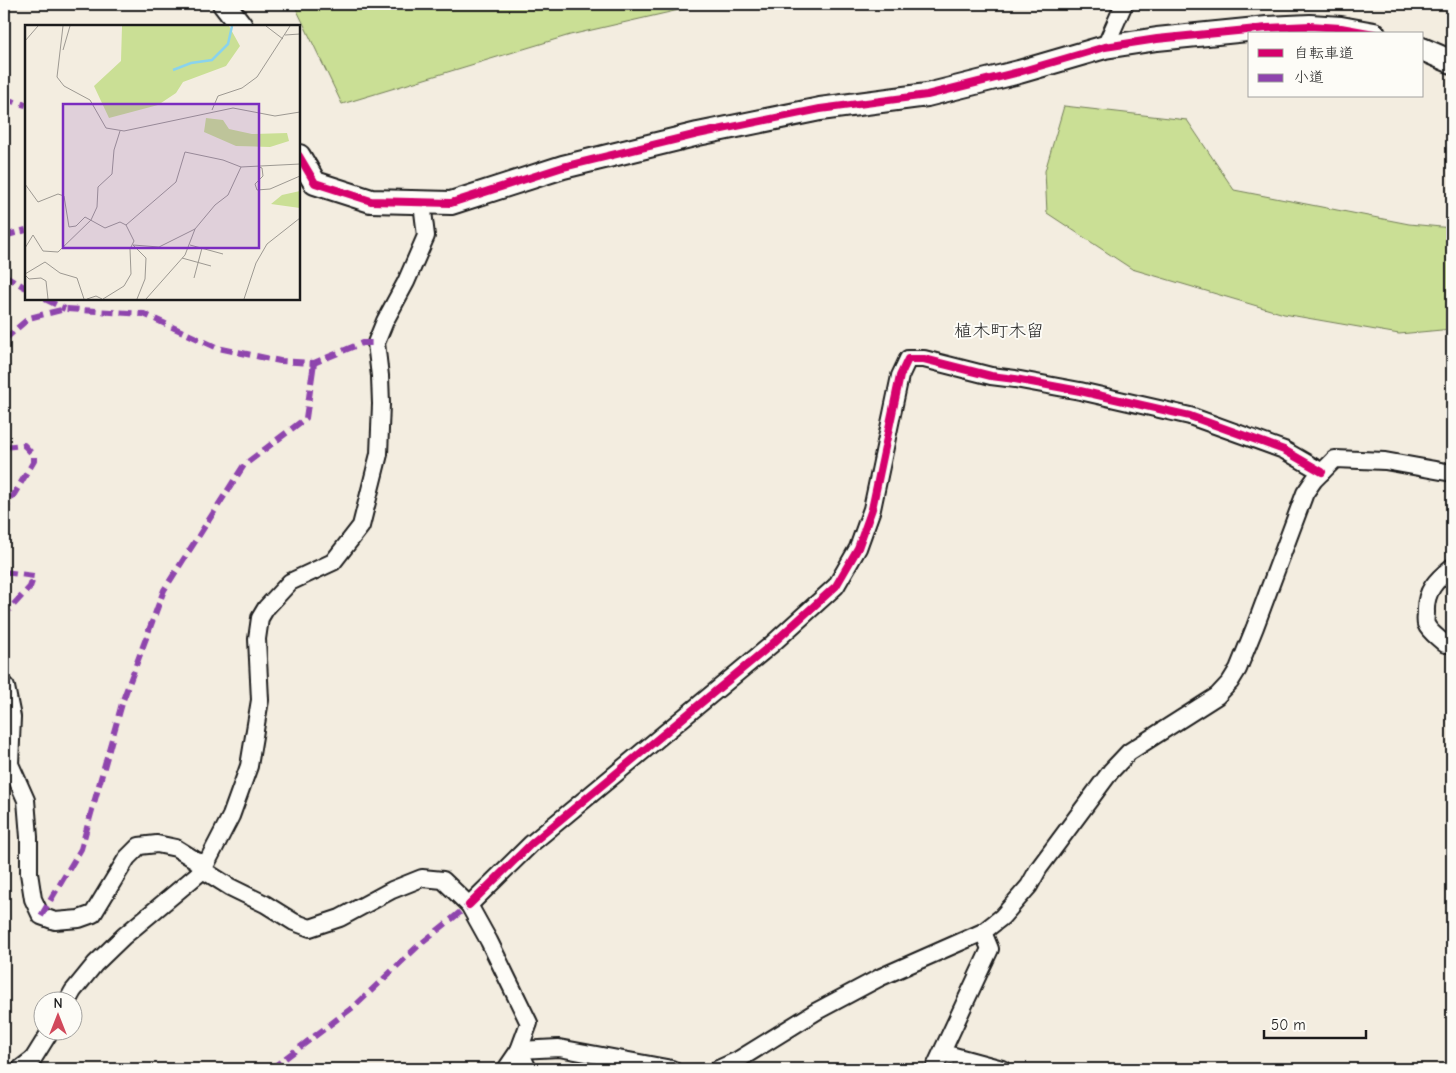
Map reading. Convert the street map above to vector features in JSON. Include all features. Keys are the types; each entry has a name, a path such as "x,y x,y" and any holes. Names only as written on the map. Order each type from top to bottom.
{"street":[{"path":"224,4 240,25"},
{"path":"1105,47 1124,4"},
{"path":"300,158 315,183 371,201 451,203 562,166 698,134 820,109 927,95 1019,72 1105,47 1157,39 1310,26 1363,32"},
{"path":"1424,50 1452,62"},
{"path":"74,990 95,964 124,936 203,870 231,816 249,766 260,700 257,639 260,618 266,608 290,582 333,562 361,526 379,454 381,404 376,343 426,236 422,203"},
{"path":"469,905 531,844 764,651 836,586 858,548 872,509 900,376 908,359 924,359 992,376 1071,390 1190,416 1284,450 1322,472"},
{"path":"718,1069 738,1060 833,1002 881,977 983,932 1002,917 1029,886 1039,868 1105,778 1129,752 1217,696 1230,682 1238,669 1255,627 1305,493 1335,459 1385,461 1452,473"},
{"path":"1452,567 1432,585 1425,605 1426,623 1431,631 1445,644 1452,644"},
{"path":"4,686 6,687 12,717 10,764 26,800 33,899 41,916 56,922 79,919 94,914 127,858 139,846 157,844 176,848 197,861 203,870 230,887 265,904 294,922 310,928 340,918 392,890 422,878 442,880 469,905 489,941 528,1023 519,1050 506,1069"},
{"path":"934,1069 990,950 983,932"},
{"path":"20,1069 33,1059 45,1040"},
{"path":"519,1050 560,1048 672,1069"},
{"path":"519,1050 528,1069"},
{"path":"943,1053 1002,1069"}],"green space":[{"path":"294,4 705,4 570,35 342,104"},
{"path":"1064,106 1187,120 1234,190 1409,224 1452,228 1452,329 1399,334 1284,314 1132,269 1047,213 1045,171"}],"marked path":[{"path":"4,99 25,105"},
{"path":"4,236 25,230"},
{"path":"4,275 25,287"},
{"path":"47,300 65,309"},
{"path":"4,340 29,318 65,309 144,314 218,348 280,361 314,363 362,343 376,343"},
{"path":"41,916 81,849 123,700 164,590 244,465 306,418 314,363 311,383"},
{"path":"4,447 24,445 34,456 34,461 4,511"},
{"path":"4,572 34,576 30,587 4,615"},
{"path":"271,1069 356,1005 417,947 469,905"}],"cycle path":[{"path":"300,158 315,183 371,201 451,203 563,167 698,134 820,109 927,95 1019,72 1105,47 1157,39 1267,28 1310,26 1363,32"},
{"path":"469,905 531,844 771,645 836,586 858,548 872,509 900,376 908,359 924,359 991,376 1080,391 1190,416 1284,450 1322,472"}],"district":[{"name":"植木町木留","path":"999,331"}]}
